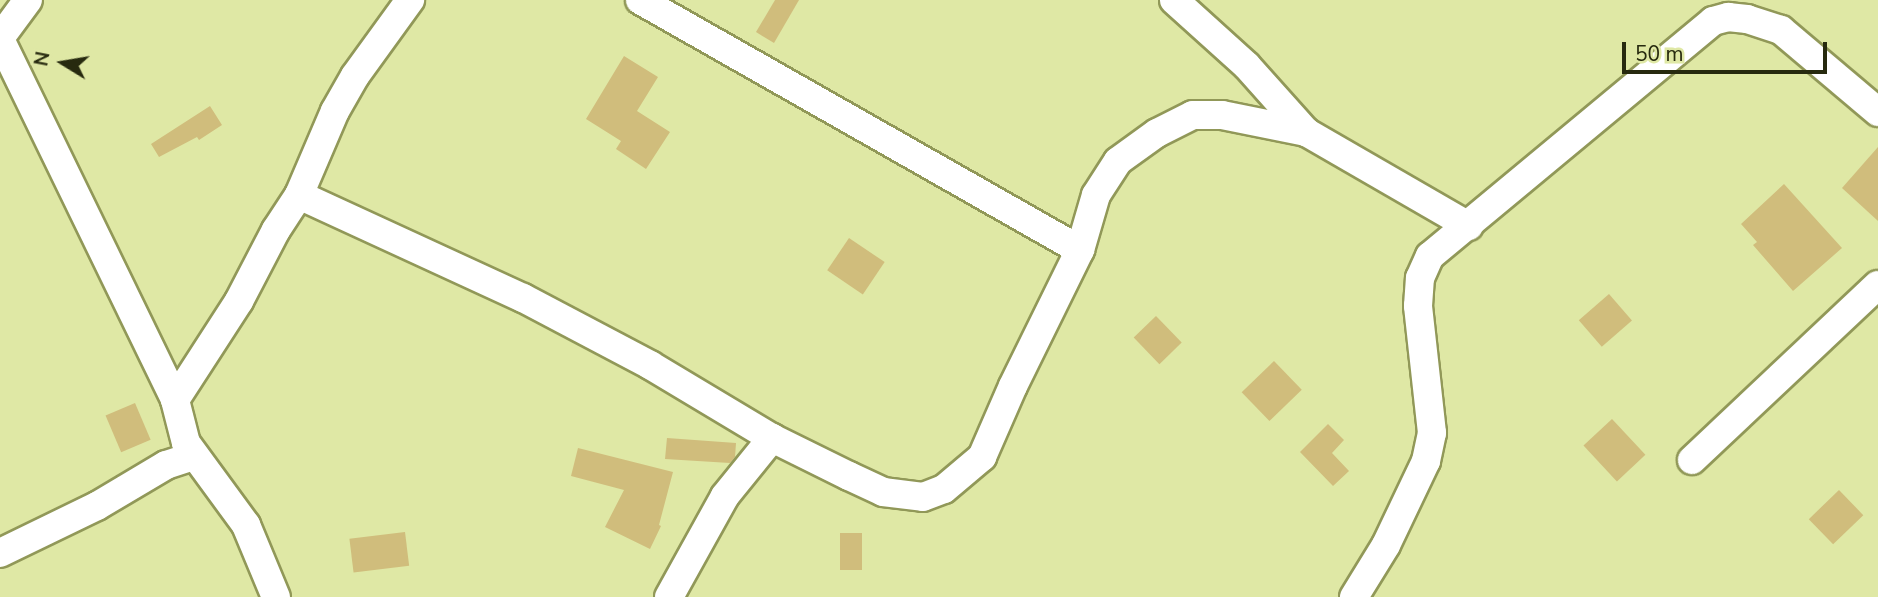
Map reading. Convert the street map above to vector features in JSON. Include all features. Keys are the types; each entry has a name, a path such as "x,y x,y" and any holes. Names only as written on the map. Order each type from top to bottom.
{"street":[{"path":"28,0 0,39 174,400 186,443 246,524 276,597"},
{"path":"174,400 239,301 276,230 299,195 335,111 355,76 410,0"},
{"path":"640,0 1080,250"},
{"path":"1174,0 1247,66 1306,132 1469,226"},
{"path":"1353,597 1386,545 1426,461 1432,433 1418,306 1420,278 1430,256 1713,21 1728,17 1747,19 1781,30 1878,112"},
{"path":"299,195 523,298 650,365 772,438 883,492 923,497 944,489 982,457 1013,386 1080,250 1096,195 1118,161 1157,133 1194,115 1213,115 1306,132"},
{"path":"1692,460 1878,285"},
{"path":"669,597 725,496 772,438"},
{"path":"0,553 97,506 166,465 194,456"}],"building":[{"path":"775,0 799,0 774,43 756,32"},
{"path":"624,56 658,77 637,111 670,132 646,169 616,149 621,141 586,119"},
{"path":"210,106 222,125 199,140 197,137 159,157 151,144"},
{"path":"1878,147 1878,221 1842,188"},
{"path":"1784,184 1842,248 1793,291 1753,245 1757,242 1741,224"},
{"path":"849,238 885,262 863,294 827,270"},
{"path":"1609,294 1632,320 1602,347 1579,320"},
{"path":"1156,316 1182,343 1159,364 1134,338"},
{"path":"1274,361 1302,390 1269,421 1242,392"},
{"path":"135,403 151,440 121,452 106,416"},
{"path":"1612,419 1645,455 1617,481 1583,446"},
{"path":"1328,424 1344,440 1332,453 1349,471 1333,486 1300,452"},
{"path":"667,438 736,443 735,457 730,463 665,459"},
{"path":"578,448 673,472 659,525 661,526 650,549 605,527 624,490 571,476"},
{"path":"1839,490 1863,515 1833,544 1809,519"},
{"path":"405,532 409,566 354,573 349,539"},
{"path":"840,533 862,533 862,570 840,570"}]}
